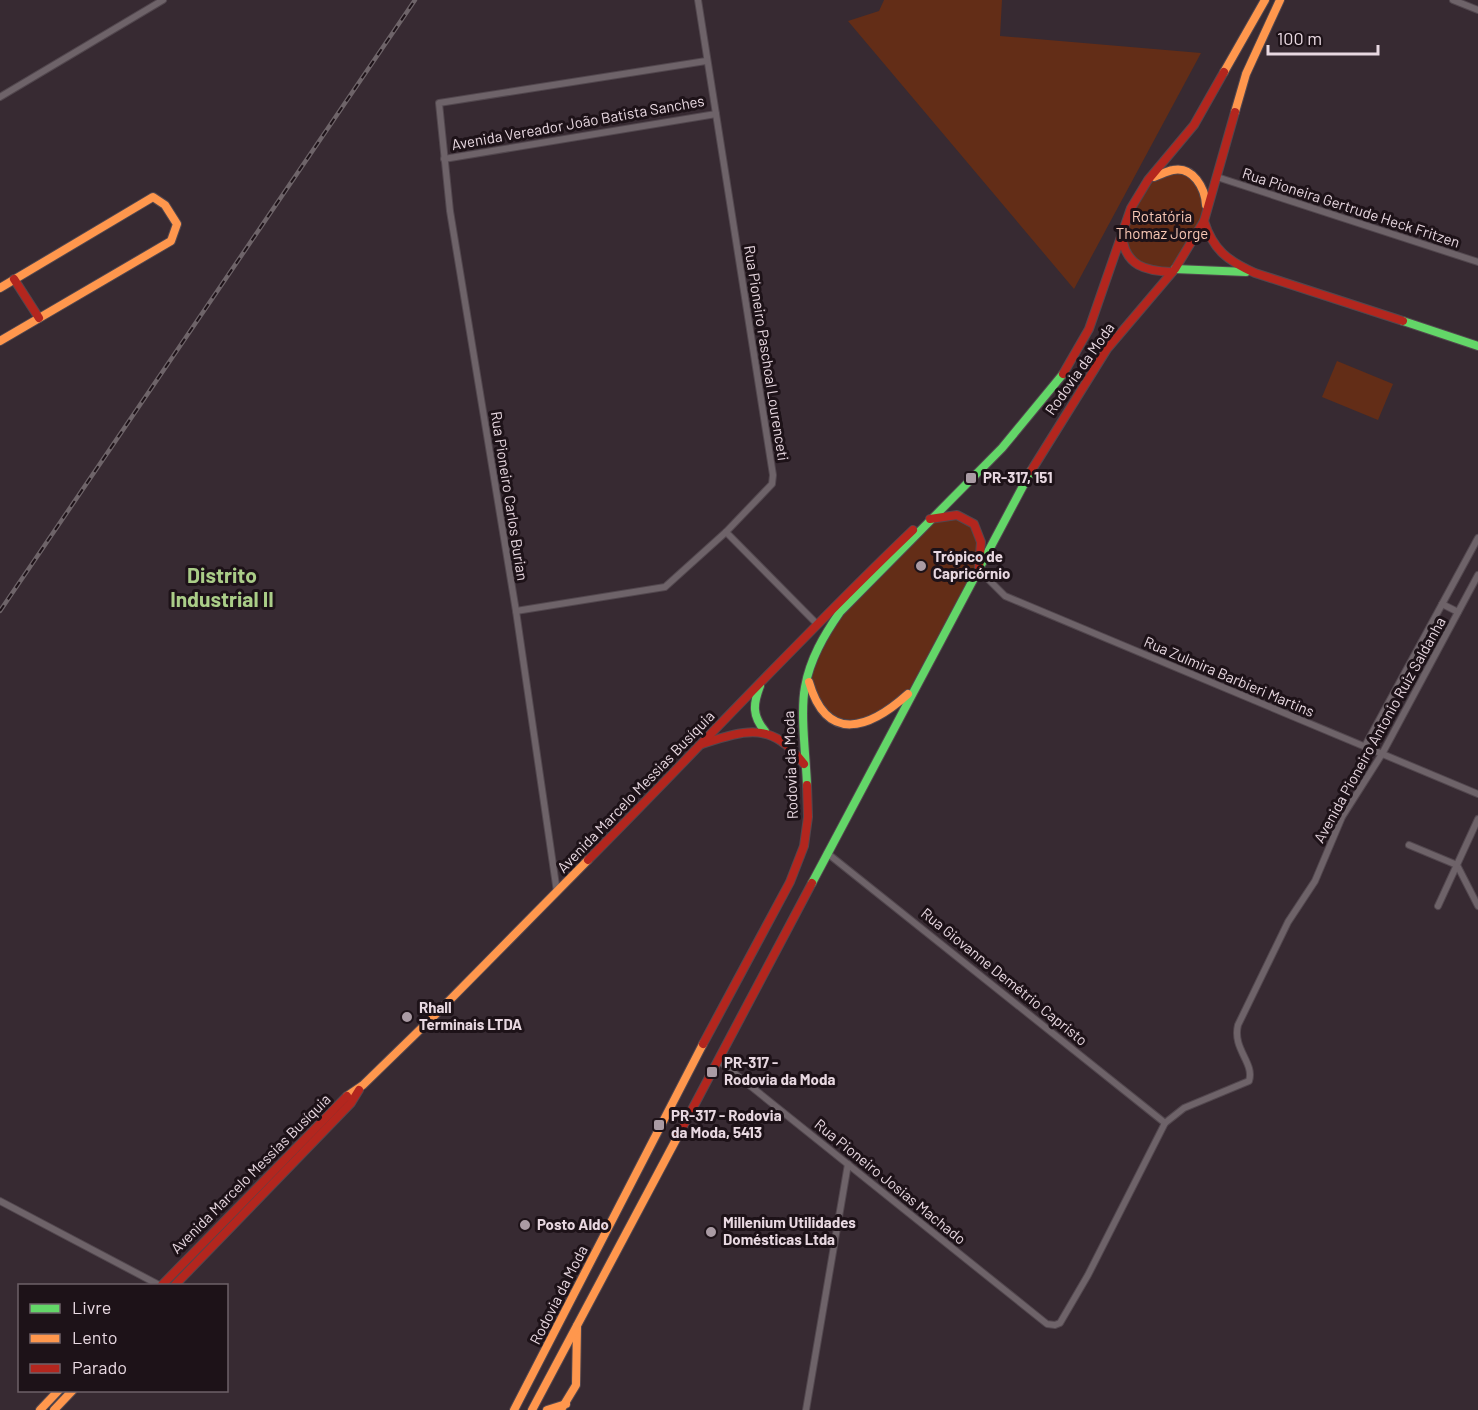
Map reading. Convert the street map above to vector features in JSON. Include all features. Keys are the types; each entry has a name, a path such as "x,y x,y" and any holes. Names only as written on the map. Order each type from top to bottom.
{"main road":[{"path":"1255,273 1215,269 1147,271 1134,266 1122,248 1122,231 1148,180 1194,125 1265,0"},
{"path":"1173,270 1205,216 1246,74 1280,0"},
{"path":"1148,180 1162,171 1174,169 1195,176 1202,184 1205,216 1215,250 1225,260 1255,273 1478,346"},
{"path":"0,288 153,197 165,205 177,224 171,241 0,341"},
{"name":"Rodovia da Moda","path":"514,1410 636,1177 659,1127 790,882 804,846 808,817 802,711 807,673 821,638 840,612 928,519 1008,441 1065,372 1089,329 1122,231"},
{"name":"Rodovia da Moda","path":"532,1410 577,1323 608,1270 630,1223 826,852 980,571 1040,454 1074,396 1107,349 1173,270"},
{"path":"14,279 39,318"},
{"path":"928,519 957,515 974,524 981,542 980,571"},
{"name":"Avenida Marcelo Messias Busíquia","path":"163,1284 351,1103 363,1085 702,745 816,623 890,549 928,519"},
{"path":"807,673 811,694 821,714 831,721 844,724 865,723 889,712 916,685"},
{"path":"762,680 753,704 753,713 765,730 786,741 804,764"},
{"path":"702,745 744,732 765,730"},
{"name":"Avenida Marcelo Messias Busíquia","path":"176,1284 284,1167"},
{"path":"547,1410 563,1407 576,1385 577,1323"},
{"path":"40,1410 57,1392"},
{"path":"54,1410 71,1392"}],"street":[{"path":"0,97 163,0"},
{"name":"Rua Pioneiro Paschoal Lourenceti","path":"516,611 665,587 726,532 770,488 773,475 698,0"},
{"path":"1453,0 1478,10"},
{"name":"Rua Pioneiro Carlos Burian","path":"557,892 516,611 450,211 439,103 706,62"},
{"name":"Avenida Vereador João Batista Sanches","path":"444,159 716,114"},
{"name":"Rua Pioneira Gertrude Heck Fritzen","path":"1217,177 1478,262"},
{"path":"726,532 816,623"},
{"name":"Avenida Pioneiro Antonio Ruiz Saldanha","path":"1365,746 1478,538"},
{"name":"Rua Zulmira Barbieri Martins","path":"980,571 1005,596 1478,794"},
{"name":"Avenida Pioneiro Antonio Ruiz Saldanha","path":"1047,1324 1054,1325 1064,1319 1165,1123 1184,1108 1249,1082 1250,1070 1237,1043 1238,1025 1288,922 1315,881 1342,817 1382,754 1478,575"},
{"path":"1442,604 1458,612"},
{"path":"1438,906 1478,819"},
{"path":"1409,845 1457,865 1478,906"},
{"name":"Rua Giovanne Demétrio Capristo","path":"826,852 1165,1123"},
{"name":"Rua Pioneiro Josias Machado","path":"717,1059 1047,1324"},
{"path":"806,1410 849,1164"},
{"path":"0,1201 157,1284"}],"green space":[{"path":"884,0 1002,0 1000,36 1201,53 1074,289 848,21 879,11"},
{"name":"Rotatória Thomaz Jorge","path":"1162,171 1195,176 1206,212 1175,269 1147,271 1122,248 1130,215 1139,195 1145,186"},
{"path":"1337,361 1393,384 1378,420 1322,397"},
{"path":"944,515 974,524 980,571 916,685 865,723 821,714 807,673 821,638 928,520"}],"railway":[{"path":"0,611 415,0"}],"traffic: fast":[{"path":"1175,269 1246,272"},
{"path":"1403,321 1478,346"},
{"path":"807,785 803,722 805,687 814,657 828,629 840,612 1002,448 1063,374"},
{"path":"812,883 1031,471"},
{"path":"760,686 755,710 765,731"}],"traffic: slow":[{"path":"1224,72 1265,0"},
{"path":"1235,112 1246,74 1280,0"},
{"path":"1154,177 1173,170 1186,171 1200,185 1206,205"},
{"path":"0,288 153,197 165,205 177,224 171,241 0,341"},
{"path":"809,682 817,702 827,715 838,722 851,724 879,716 908,694"},
{"path":"347,1096 363,1085 433,1017 588,860"},
{"path":"514,1410 703,1044"},
{"path":"532,1410 679,1134"},
{"path":"562,1408 576,1385 577,1326"},
{"path":"40,1410 57,1392"},
{"path":"54,1410 71,1392"},
{"path":"547,1410 566,1404"}],"traffic: jam":[{"path":"1063,374 1089,329 1131,208 1148,180 1194,125 1224,72"},
{"path":"1031,471 1107,349 1175,269 1204,221 1235,112"},
{"path":"1204,221 1217,247 1229,259 1245,269 1403,321"},
{"path":"1122,237 1124,247 1132,261 1145,268 1172,272"},
{"path":"14,279 39,318"},
{"path":"930,519 957,515 974,524 981,542 979,568"},
{"path":"588,860 790,652 913,530"},
{"path":"702,744 746,733 770,735 792,750 804,764"},
{"path":"703,1044 790,882 804,846 808,817 807,785"},
{"path":"679,1134 812,883"},
{"path":"176,1284 351,1103 359,1090"},
{"path":"163,1284 347,1096"}],"place":[{"name":"PR-317, 151","path":"971,478"},
{"name":"Trópico de Capricórnio","path":"921,566"},
{"name":"Rhall Terminais LTDA","path":"407,1017"},
{"name":"PR-317 - Rodovia da Moda","path":"712,1072"},
{"name":"PR-317 - Rodovia da Moda, 5413","path":"659,1125"},
{"name":"Posto Aldo","path":"525,1225"},
{"name":"Millenium Utilidades Domésticas Ltda","path":"711,1232"}],"district":[{"name":"Distrito Industrial II","path":"222,588"}]}
